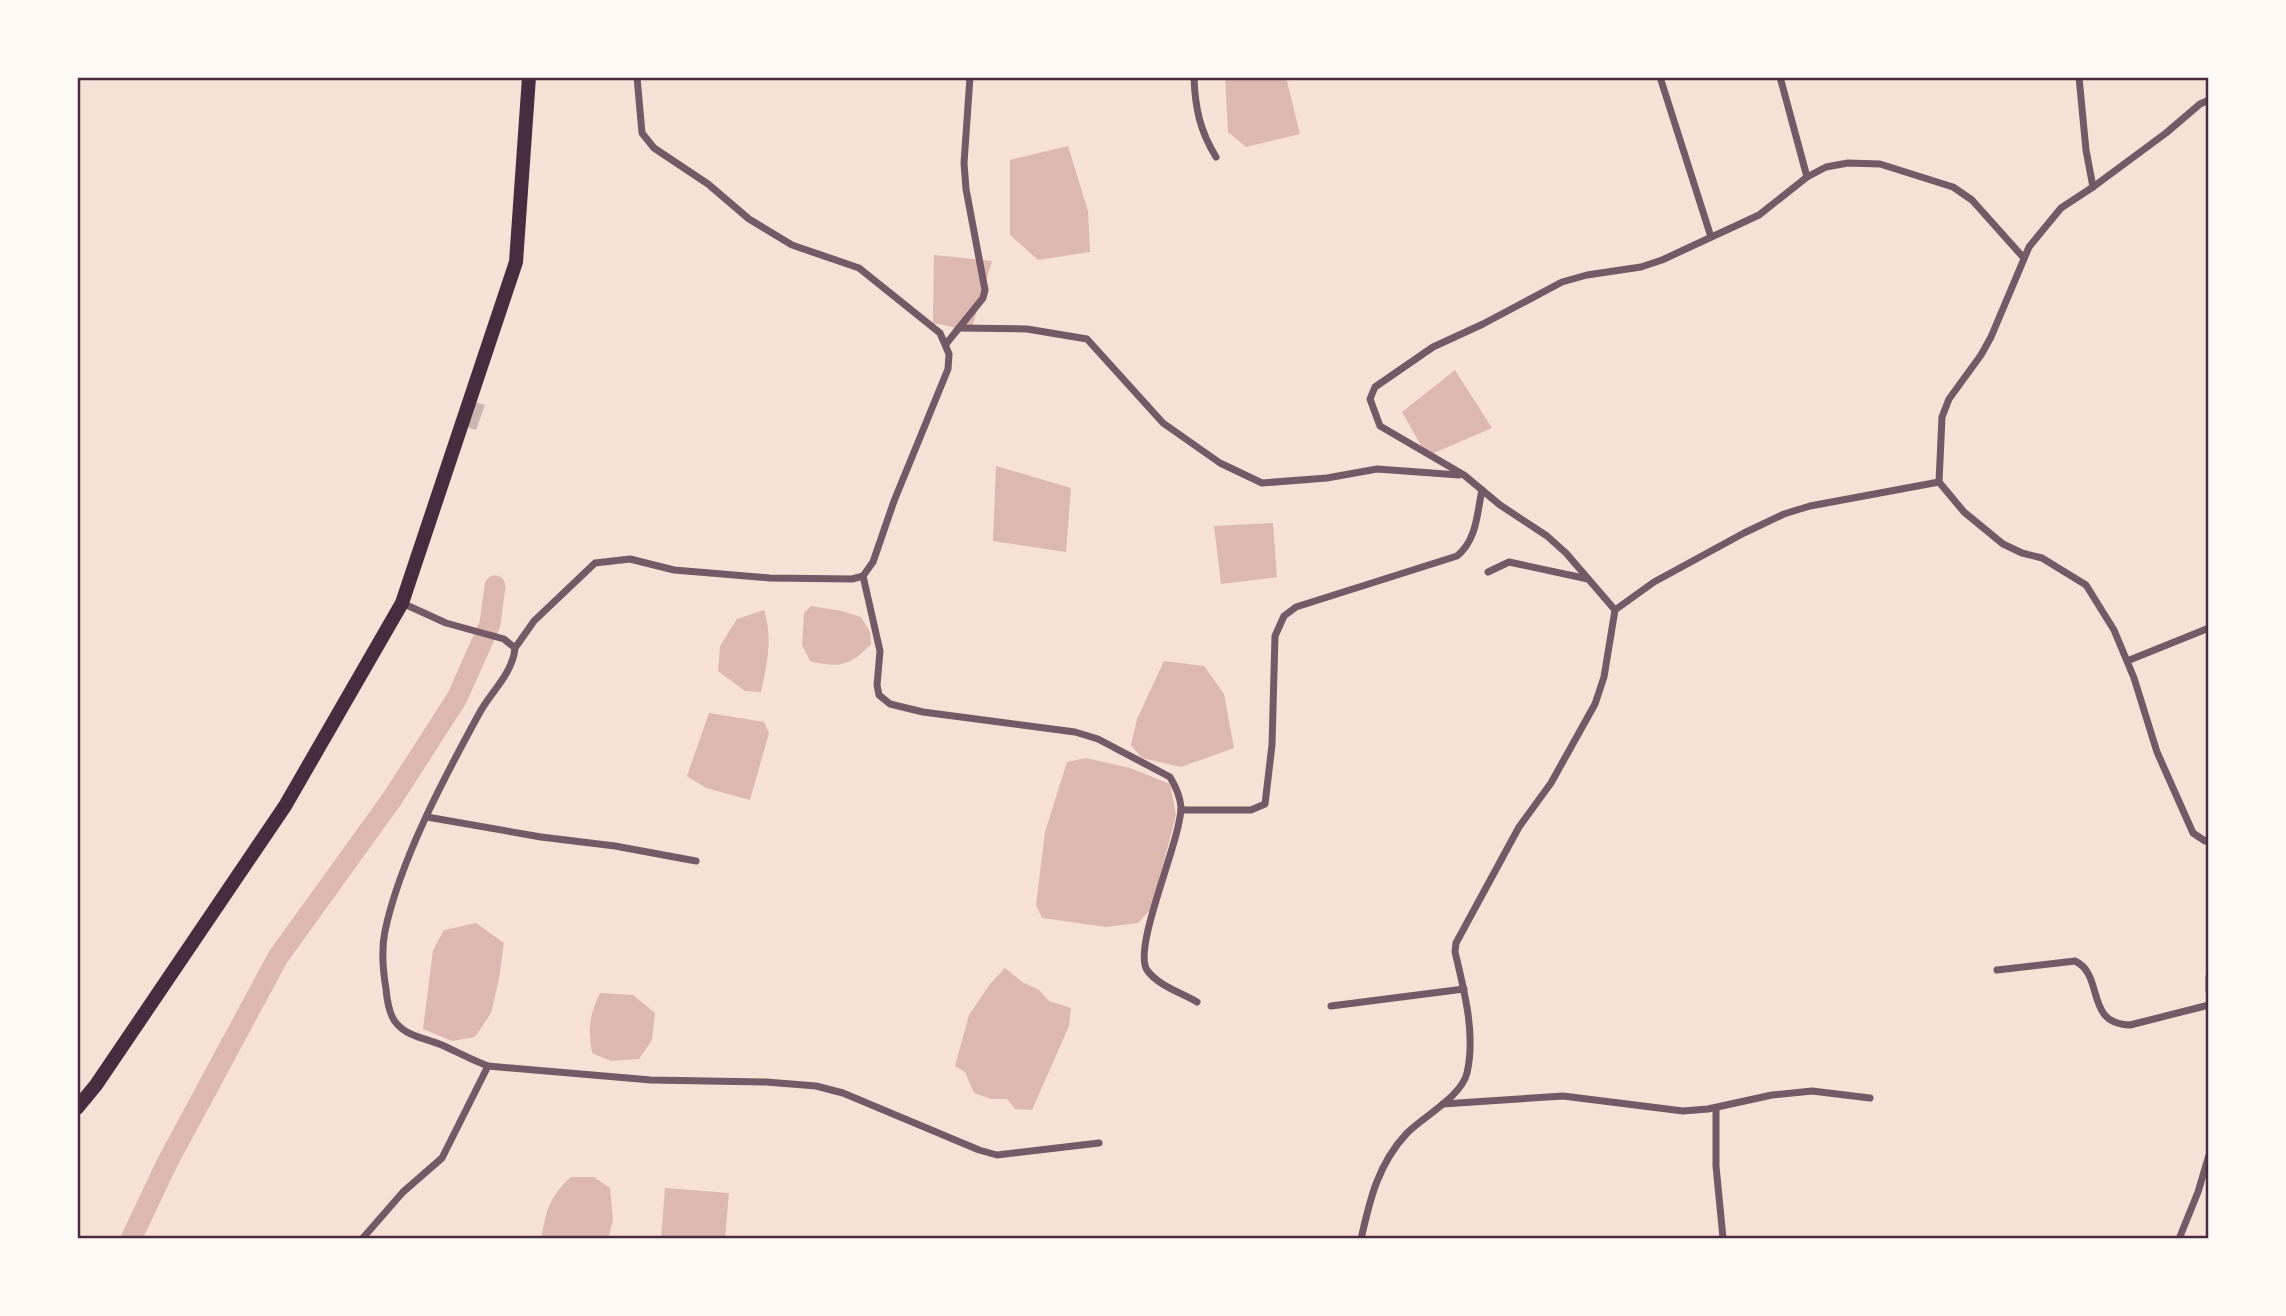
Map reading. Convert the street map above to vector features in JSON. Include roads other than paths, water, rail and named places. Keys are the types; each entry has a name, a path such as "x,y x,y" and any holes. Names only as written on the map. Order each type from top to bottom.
{"main road":[{"path":"77,1108 96,1085 285,806 402,604 516,262 529,77"}],"street":[{"path":"637,77 642,133 653,148 708,184 749,219 793,245 859,268 940,333 949,354 947,369 894,501 873,562 863,576 852,579 770,578 674,570 630,559 595,564 534,621 515,648 509,669 481,709 427,817 405,868 384,933 383,967 392,1019 398,1026 488,1066 651,1080 766,1082 816,1087 843,1093 997,1155 1099,1143"},
{"path":"946,344 983,298 985,290 966,189 964,163 971,77"},
{"path":"1194,77 1195,105 1200,124 1216,158"},
{"path":"1660,77 1711,237"},
{"path":"1780,77 1807,177"},
{"path":"2079,77 2086,150 2093,187"},
{"path":"2209,100 2061,208 2029,247 1991,337 1949,399 1942,417 1939,482 1964,512 2003,544 2042,558 2087,585 2114,630 2157,752 2193,833 2209,841"},
{"path":"1615,610 1566,553 1547,536 1500,505 1464,475 1380,426 1370,399 1375,387 1433,346 1483,324 1562,282 1587,275 1642,267 1759,215 1807,177 1826,167 1848,163 1880,164 1953,187 1972,200 2023,257"},
{"path":"958,328 1027,329 1087,339 1163,423 1220,463 1262,483 1328,478 1377,469 1464,475"},
{"path":"1361,1239 1373,1186 1384,1165 1407,1133 1460,1088 1467,1075 1470,1033 1464,989 1455,952 1460,933 1518,827 1551,783 1595,704 1604,677 1615,610 1654,582 1784,514 1810,506 1939,482"},
{"path":"1181,810 1251,810 1265,804 1272,745 1275,636 1284,616 1296,607 1457,556 1468,548 1482,490"},
{"path":"1488,572 1508,562 1589,579"},
{"path":"863,576 880,651 877,685 879,695 890,704 923,712 1075,732 1098,739 1170,777 1176,787 1181,810 1156,908 1146,936 1144,956 1146,968 1155,978 1197,1002"},
{"path":"402,604 446,623 504,639 515,648"},
{"path":"2127,661 2209,628"},
{"path":"427,817 696,860"},
{"path":"1997,970 2075,961 2082,965 2087,973 2104,1015 2117,1025 2130,1025 2209,1005"},
{"path":"2209,976 2209,991"},
{"path":"1331,1006 1464,989"},
{"path":"362,1239 402,1192 442,1158 488,1066"},
{"path":"1442,1104 1563,1096 1683,1111 1812,1091 1870,1098"},
{"path":"1716,1108 1716,1166 1723,1238"},
{"path":"2179,1239 2209,1155"}],"waterway":[{"path":"131,1239 167,1163 278,957 392,799 457,698 490,624 495,586"}]}
